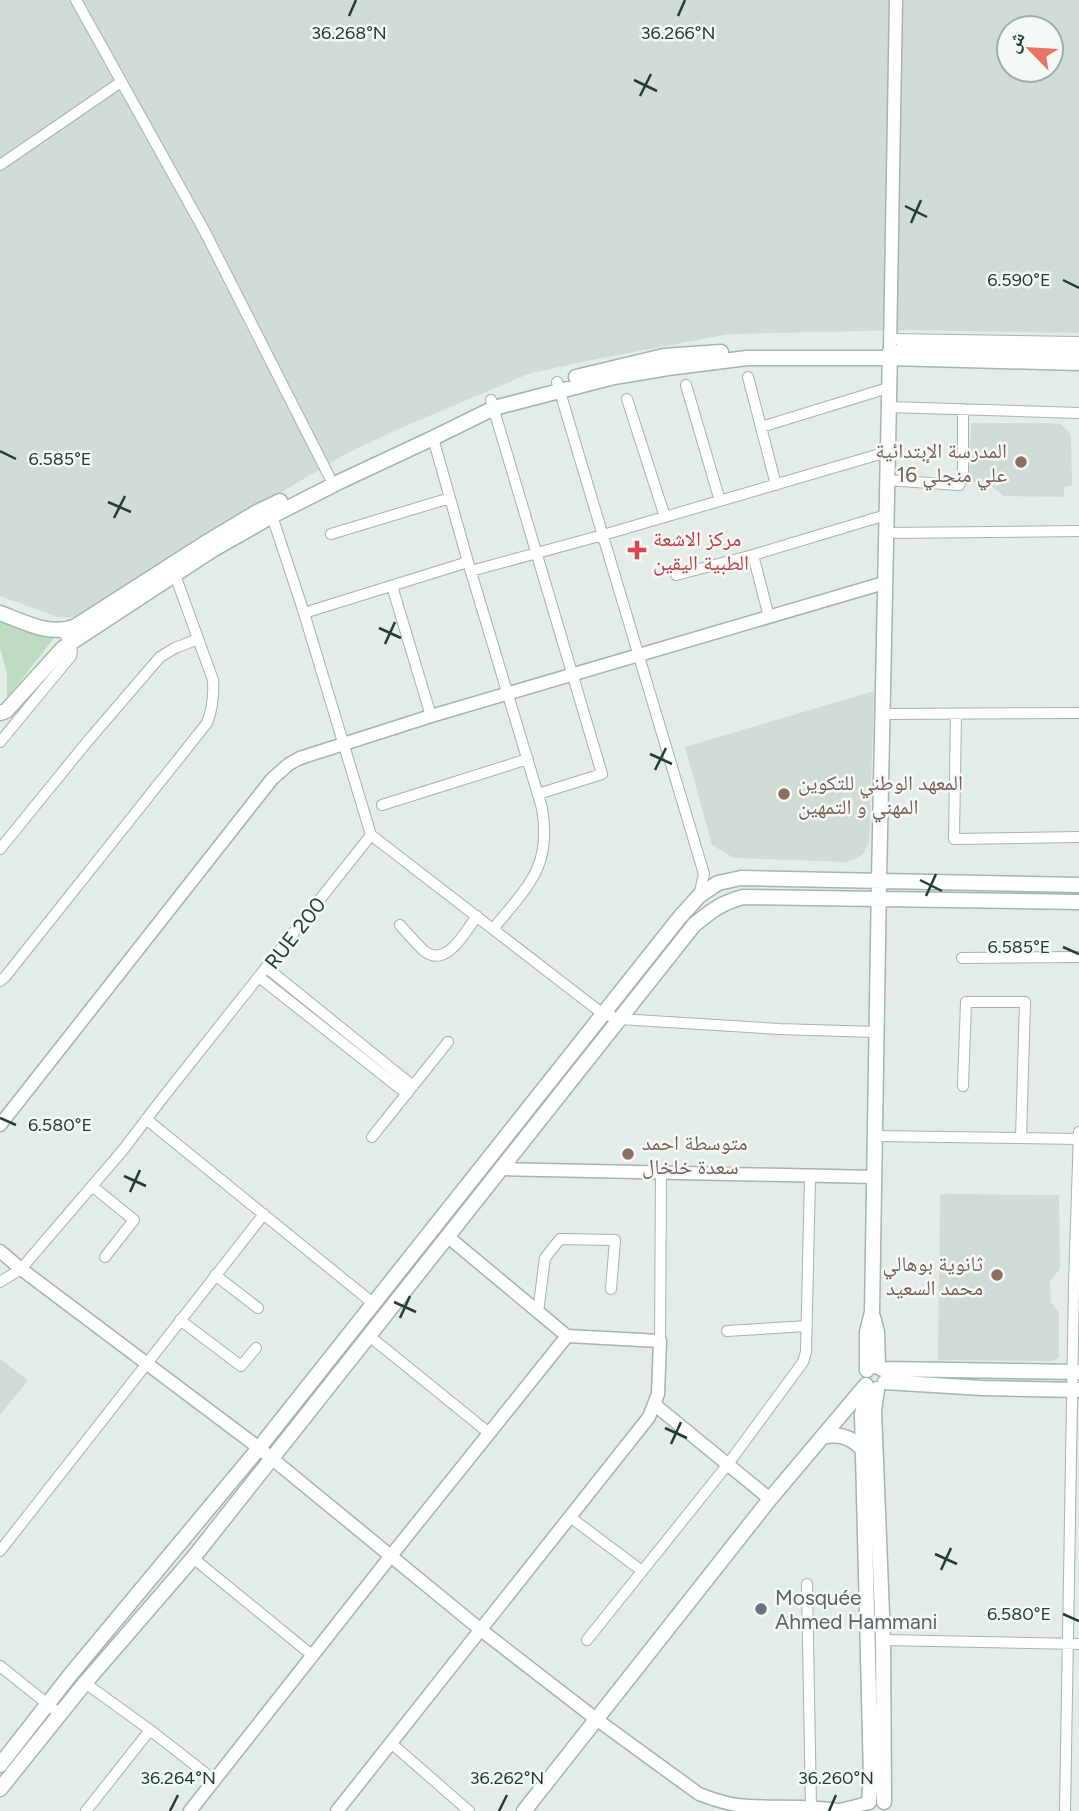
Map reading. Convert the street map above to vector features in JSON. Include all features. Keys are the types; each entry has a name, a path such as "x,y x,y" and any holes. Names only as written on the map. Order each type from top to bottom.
{"main road":[{"path":"890,349 1079,363"},
{"path":"879,1807 882,1793 883,1640 874,1378 867,1332 872,1312 890,349"},
{"path":"0,713 6,711 48,664 66,637 82,623 207,542 257,512 329,476 493,404 559,386 612,367 664,356 749,350 1079,352"},
{"path":"0,613 66,637 272,516 433,438 493,404"},
{"path":"0,1765 259,1448 680,917 699,897 718,883 741,878 1079,886"},
{"path":"0,1789 85,1683 193,1559 694,925 711,910 725,902 743,897 1079,902"},
{"path":"530,1809 596,1719 771,1499 874,1378 1076,1372"},
{"path":"874,1378 982,1388 1076,1390"},
{"path":"874,1378 862,1415 871,1776 879,1807"},
{"path":"822,1437 835,1435 848,1438 863,1450"}],"street":[{"path":"76,0 205,232 329,476"},
{"path":"896,0 890,349 1079,342"},
{"path":"0,165 121,82"},
{"path":"748,377 776,485"},
{"path":"687,385 720,501"},
{"path":"559,386 704,874 699,897"},
{"path":"761,427 888,388"},
{"path":"627,399 665,517"},
{"path":"493,404 602,774 538,794"},
{"path":"888,407 1079,413"},
{"path":"886,480 959,485 963,476 963,409"},
{"path":"433,438 528,759 545,826 542,856 534,876 493,929"},
{"path":"304,613 392,586 603,535 887,452"},
{"path":"331,534 450,498"},
{"path":"676,575 886,515"},
{"path":"272,516 371,835 603,1014 620,1019 779,1029 876,1031"},
{"path":"885,533 1079,531"},
{"path":"753,555 769,617"},
{"path":"0,981 207,723 212,712 213,680 175,575"},
{"path":"0,1125 272,779 289,764 300,758 432,716 884,583"},
{"path":"392,586 432,716"},
{"path":"0,742 70,659 72,653 66,637"},
{"path":"0,849 148,670 167,652 198,639"},
{"path":"882,714 1079,713"},
{"path":"956,714 954,839 1079,836"},
{"path":"382,805 528,759"},
{"name":"RUE 200","path":"0,1282 21,1269 123,1150 371,835"},
{"path":"704,874 725,881"},
{"path":"400,925 424,951 439,956 450,951 477,916"},
{"path":"962,958 1079,957"},
{"path":"267,968 410,1090"},
{"path":"259,977 410,1090"},
{"path":"963,1086 966,1002 1025,1002 1021,1138"},
{"path":"372,1137 448,1042"},
{"path":"146,1119 374,1304"},
{"path":"1065,1811 1074,1644 1079,1132"},
{"path":"874,1136 1079,1139"},
{"path":"500,1169 873,1177"},
{"path":"337,1811 649,1417 658,1394 662,1173"},
{"path":"587,1640 728,1464 803,1362 807,1326 810,1177"},
{"path":"92,1186 134,1220 105,1257"},
{"path":"0,1551 264,1214"},
{"path":"447,1236 567,1336 660,1341"},
{"path":"538,1312 545,1258 560,1239 615,1240 611,1289"},
{"path":"0,1251 259,1448 481,1630 699,1794 737,1805 810,1807 841,1811 879,1807"},
{"path":"215,1275 258,1307"},
{"path":"180,1320 241,1366 256,1348"},
{"path":"727,1331 807,1326"},
{"path":"368,1335 489,1433"},
{"path":"190,1811 567,1336"},
{"path":"654,1405 771,1499"},
{"path":"570,1517 642,1570"},
{"path":"193,1559 313,1656"},
{"path":"807,1584 810,1807"},
{"path":"883,1640 1074,1644"},
{"path":"0,1665 60,1714"},
{"path":"85,1683 214,1780"},
{"path":"86,1811 150,1730"},
{"path":"391,1743 469,1811"}],"shaded area":[{"path":"0,0 1079,0 1079,333 914,330 729,334 528,374 344,455 203,539 80,617 57,617 0,596"},
{"name":"المدرسة الإبتدائية علي منجلي 16","path":"971,423 1060,424 1069,432 1071,438 1072,485 1064,487 1064,497 1004,496 986,482 969,482"},
{"name":"المعهد الوطني للتكوين المهني و التمهين","path":"874,691 869,842 863,854 847,862 734,858 712,845 685,747"},
{"name":"ثانوية بوهالي محمد السعيد","path":"940,1194 1059,1195 1060,1269 1050,1281 1051,1302 1059,1313 1059,1358 1052,1361 938,1360"},
{"path":"0,1359 28,1380 0,1415"}],"green space":[{"path":"0,617 54,638 7,698 7,673 0,648"}],"place":[{"name":"المدرسة الإبتدائية علي منجلي 16","path":"1021,462"},
{"name":"مركز الاشعة الطبية اليقين","path":"637,550"},
{"name":"المعهد الوطني للتكوين المهني و التمهين","path":"784,794"},
{"name":"متوسطة احمد سعدة خلخال","path":"628,1154"},
{"name":"ثانوية بوهالي محمد السعيد","path":"997,1275"},
{"name":"Mosquée Ahmed Hammani","path":"761,1609"}]}
